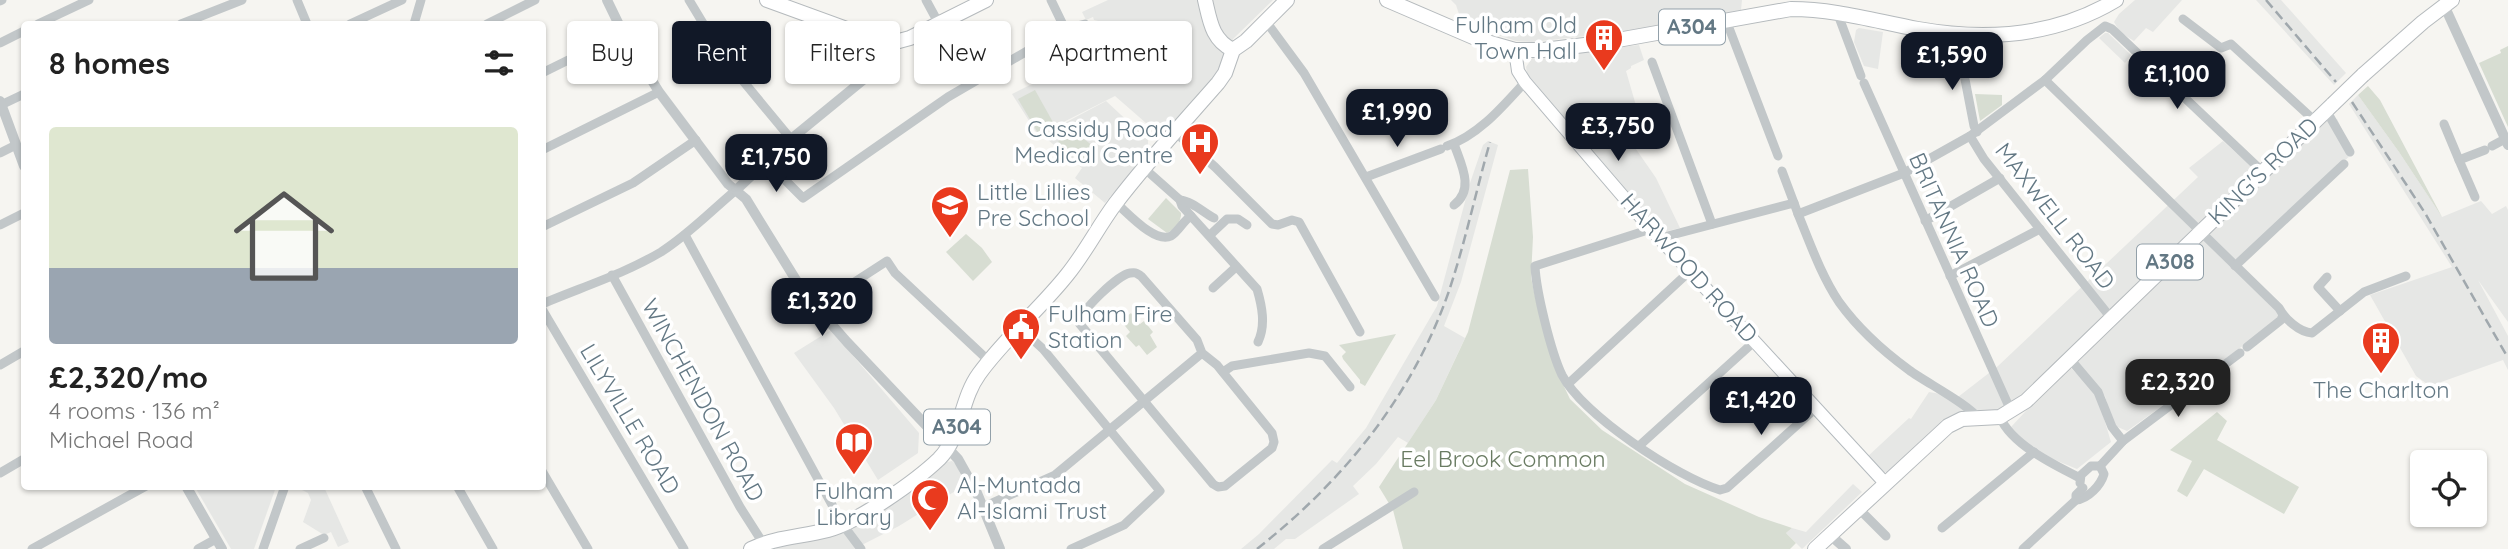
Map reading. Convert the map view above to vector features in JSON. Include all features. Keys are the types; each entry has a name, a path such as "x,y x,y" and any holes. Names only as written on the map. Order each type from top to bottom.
{"main road":[{"path":"769,0 823,21"},
{"path":"945,21 986,0"},
{"path":"1205,0 1216,36 1222,45 1233,50"},
{"name":"A304","path":"766,545 843,526 885,500 939,459 957,430 970,387 989,361 1067,275 1116,203 1225,73 1233,50 1246,41 1287,0"},
{"name":"A304","path":"1387,0 1451,28 1515,50 1543,50 1601,43 1791,9 1838,12 1920,29 2009,35 2061,24 2116,0"},
{"name":"KING'S ROAD","path":"2006,414 2026,401 2363,75 2448,3"},
{"path":"1515,50 1518,71 1525,82"},
{"name":"HARWOOD ROAD","path":"1525,82 1655,233 1885,483"},
{"path":"1815,549 1948,426 1962,419 2006,414"}],"street":[{"path":"44,21 89,0"},
{"path":"189,21 242,0"},
{"path":"297,0 306,21"},
{"path":"356,21 402,0"},
{"path":"415,21 421,0"},
{"path":"493,21 535,0"},
{"path":"607,0 617,21"},
{"path":"690,0 724,58 791,139"},
{"path":"926,0 937,21"},
{"path":"1051,0 1061,21"},
{"path":"2448,3 2506,142 2459,160"},
{"name":"BRITANNIA ROAD","path":"1838,12 1863,79 1950,276 2006,414 2003,424 2012,435 2034,452 2084,485"},
{"path":"2183,19 2221,48 2231,44 2325,111 2350,152"},
{"path":"1265,20 1304,73 1435,296"},
{"path":"1726,20 1778,156"},
{"path":"1798,214 1904,173 1974,134 2045,80 2100,28 2107,26 2263,172"},
{"path":"0,43 21,32"},
{"name":"MAXWELL ROAD","path":"1958,43 1974,134 1984,159 2111,318"},
{"path":"766,161 803,198 948,97 1025,52"},
{"path":"546,71 567,61"},
{"path":"1653,62 1712,224"},
{"path":"2045,80 2283,315 2305,333 2312,333 2364,292 2406,276"},
{"path":"1366,177 1447,146 1498,113 1525,82"},
{"path":"654,84 728,184 746,199 804,293 964,467 1000,549"},
{"path":"546,302 643,262 685,235 791,139 858,84"},
{"path":"546,148 659,92"},
{"path":"0,153 21,155 1,103 21,95"},
{"path":"2444,124 2475,197"},
{"path":"1175,132 1215,167 1272,224 1278,226 1292,220 1299,222 1360,332"},
{"path":"546,225 633,183 696,140"},
{"path":"1447,146 1466,185 1462,199 1454,205"},
{"path":"2235,266 2344,164"},
{"path":"1145,169 1180,200 1182,206 1256,289 1263,330 1258,342"},
{"path":"1782,171 1818,262 1840,303 1883,349 1941,392 1971,410 1979,419"},
{"path":"1925,221 2000,178"},
{"path":"1180,200 1187,200 1214,218"},
{"path":"1116,203 1152,234 1161,237 1170,236 1191,216"},
{"path":"1794,203 1712,224 1655,233 1535,266 1544,316 1568,384 1610,426 1683,473 1723,490 1816,408"},
{"path":"0,225 21,214"},
{"path":"1210,235 1227,219 1238,219 1247,225"},
{"path":"1950,276 2040,229"},
{"path":"685,235 843,526 861,549"},
{"path":"816,307 887,261 895,273 989,361"},
{"path":"1213,288 1236,267"},
{"path":"1568,384 1690,271"},
{"path":"1128,273 1135,273 1141,276 1160,301 1168,306 1196,340 1202,353 1223,372 1272,433 1274,442 1272,449 1223,487 1213,484 1079,323 1083,313 1099,296 1128,273"},
{"name":"WINCHENDON ROAD","path":"612,275 740,507 766,545"},
{"path":"2327,277 2318,287 2340,311"},
{"path":"2023,549 2076,500 2091,466 2101,466 2123,441 2243,350 2281,320 2283,315"},
{"name":"LILYVILLE ROAD","path":"546,316 684,549"},
{"path":"1019,327 1043,349 1160,491 1124,525 1071,549"},
{"path":"1639,446 1755,341"},
{"path":"0,365 21,353"},
{"path":"983,507 1055,475 1202,353"},
{"path":"1223,372 1232,366 1309,353 1325,356 1350,387"},
{"path":"2070,359 2098,392 2112,428 2123,441"},
{"path":"1942,528 2034,452"},
{"path":"0,473 21,461"},
{"path":"2084,485 2097,487 2104,477 2101,466"},
{"path":"546,478 589,549"},
{"path":"32,549 139,490"},
{"path":"188,490 219,544 198,549"},
{"path":"263,549 284,490"},
{"path":"367,490 396,549"},
{"path":"459,490 493,549"},
{"path":"1323,549 1414,492"},
{"path":"1858,508 1886,536"},
{"path":"1830,535 1846,549"},
{"path":"300,549 324,538"}],"shaded area":[{"path":"1108,0 1273,0 1233,39 1222,71 1170,129 1162,132 1154,130 1115,96 1038,135 1012,94 1032,84 1192,84 1192,21 1098,21 1093,17 1086,20 1082,12"},
{"path":"1451,0 1742,0 1741,10 1630,31 1532,42 1516,41 1462,23 1456,5"},
{"path":"2135,0 2182,0 2153,32 2146,28 2134,41 2120,32 2114,22"},
{"path":"2256,0 2281,0 2346,73 2334,85"},
{"path":"1859,28 1883,32 1878,69 1864,66 1854,42 1856,30"},
{"path":"2105,33 2131,55 2125,63 2099,38"},
{"path":"1639,45 1644,60 1626,71 1639,116 1620,126 1656,178 1680,228 1664,232 1657,230 1528,79 1526,67 1533,57"},
{"path":"2358,95 2442,217 2481,201 2492,214 2506,206 2508,322 2478,280 2508,336 2508,370 2503,360 2430,386 2416,376 2370,295 2452,267 2349,104"},
{"path":"1106,101 1148,140 1148,152 1105,203 1075,178 1082,168 1042,135"},
{"path":"2327,117 2337,119 2353,153 2238,259 2232,259 2208,236 2208,230"},
{"path":"1488,141 1498,145 1461,282 1444,326 1465,338 1436,400 1408,443 1398,437 1353,486 1359,494 1295,539 1286,539 1274,549 1241,549 1332,460 1337,463 1366,428 1437,306 1470,183 1483,145"},
{"path":"2223,141 2253,168 2253,175 2153,274 1999,414 1970,408 1951,417 1893,473 1878,471 1866,458 1911,419 1929,392 1958,397 1998,366 2198,177 2189,168"},
{"path":"2199,239 2205,239 2278,311 2278,318 2203,377 2127,431 2113,425 2105,396 2077,364 2079,355"},
{"path":"831,330 919,433 918,453 878,480 834,408 794,353"},
{"path":"2065,369 2072,369 2097,395 2111,442 2077,469 2038,453 2016,436 2011,427"},
{"path":"952,461 965,485 899,526 854,549 766,549 853,528"},
{"path":"1853,484 1862,492 1802,549 1786,533 1792,528 1806,532"},
{"path":"197,490 275,490 254,549 231,549"},
{"path":"302,490 325,490 349,542 338,547 331,532 324,535 303,522 311,500 308,493"}],"green space":[{"path":"2508,46 2508,127 2479,63 2501,53 2500,50"},
{"path":"2368,86 2380,100 2442,217 2358,95"},
{"path":"1035,90 1054,124 1038,133 1018,99"},
{"path":"1975,94 2002,95 2002,105 1980,121"},
{"path":"1070,128 1098,150 1085,164 1058,142"},
{"name":"Eel Brook Common","path":"1528,169 1533,237 1531,277 1544,333 1570,399 1602,430 1685,484 1759,517 1792,528 1786,533 1796,543 1790,549 1403,549 1393,510 1379,487 1436,400 1468,332 1510,170"},
{"path":"1166,198 1181,213 1177,225 1167,233 1148,219"},
{"path":"966,234 982,248 992,262 973,281 946,252"},
{"path":"1131,313 1140,324 1144,321 1153,332 1150,335 1157,347 1147,355 1126,336 1130,332 1121,321"},
{"path":"1396,334 1365,386 1360,383 1343,359 1342,356 1346,352 1339,345"},
{"path":"2217,412 2227,421 2217,440 2299,487 2284,514 2204,469 2187,497 2177,491 2192,461 2170,450"}],"railway":[{"path":"2266,0 2336,82"},
{"path":"2352,102 2425,213 2508,358"},
{"path":"1257,549 1318,495 1346,465 1395,401 1434,330 1449,291 1490,142"}],"place":[{"name":"Fulham Old Town Hall","path":"1604,72"},
{"name":"Cassidy Road Medical Centre","path":"1200,176"},
{"name":"Little Lillies Pre School","path":"950,239"},
{"name":"Fulham Fire Station","path":"1021,361"},
{"name":"The Charlton","path":"2381,375"},
{"name":"Fulham Library","path":"854,476"},
{"name":"Al-Muntada Al-Islami Trust","path":"930,532"}]}
